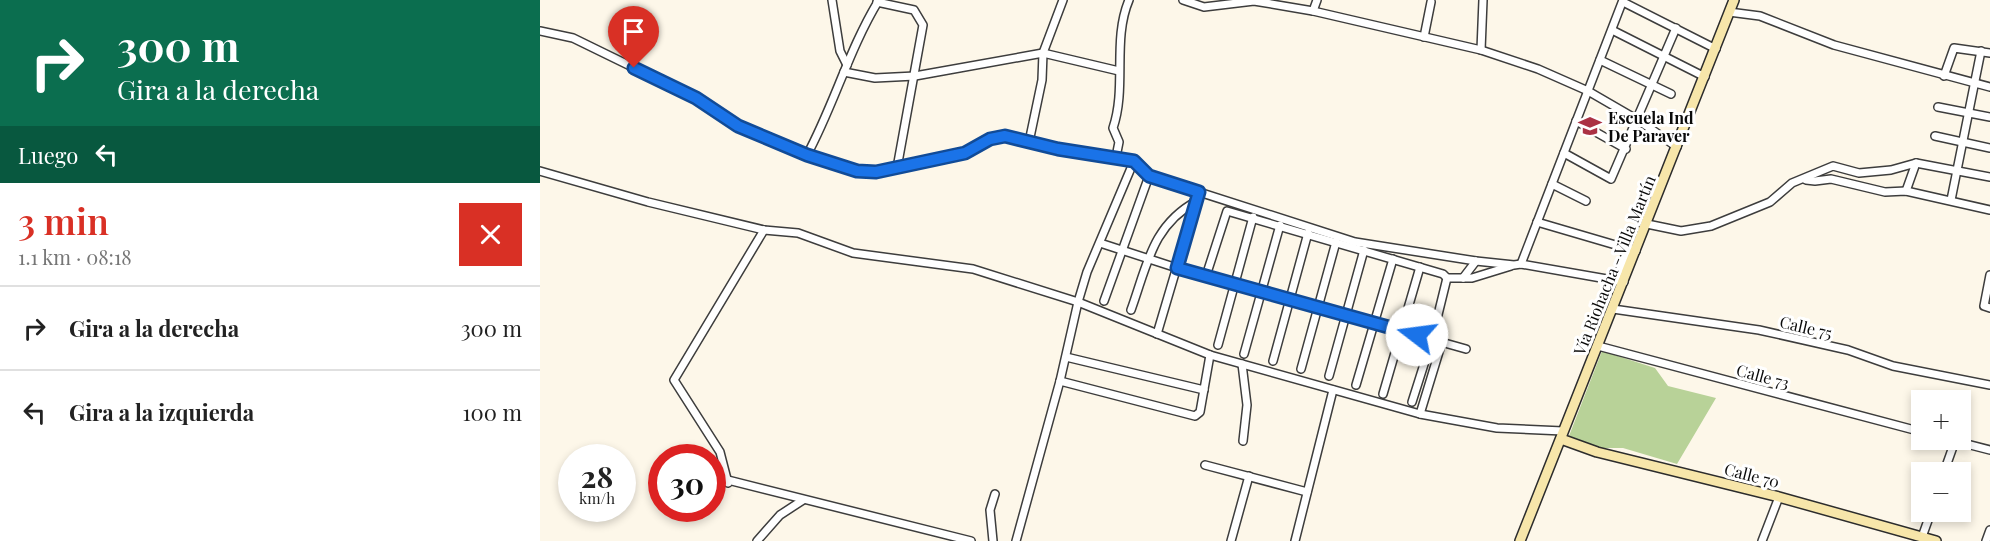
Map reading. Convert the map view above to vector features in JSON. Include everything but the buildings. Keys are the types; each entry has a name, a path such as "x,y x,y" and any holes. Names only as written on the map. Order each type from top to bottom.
{"main road":[{"name":"Vía Riohacha - Villa Martín","path":"1520,541 1613,309 1620,281 1632,250 1647,224 1734,0"},
{"name":"Calle 70","path":"1562,435 1629,460 1779,497 1936,541"}],"street":[{"path":"832,0 845,69"},
{"path":"1029,142 1042,81 1043,53 1063,0"},
{"path":"1116,157 1119,142 1113,128 1118,114 1119,71 1123,38 1121,22 1129,0"},
{"path":"1183,0 1204,7 1254,2 1313,12 1481,50 1538,69 1588,91 1638,120 1677,147"},
{"path":"1313,12 1317,0"},
{"path":"1481,50 1483,0"},
{"path":"807,155 822,128 845,69 878,1 915,10 923,25 897,168"},
{"path":"1206,276 1227,211 1443,274 1447,278 1481,276 1517,265 1537,222 1623,1 1716,49"},
{"path":"1424,37 1431,2"},
{"path":"1729,12 1760,16 1833,45 1990,87"},
{"path":"1564,153 1611,179 1626,149 1676,28"},
{"path":"1612,30 1705,77"},
{"path":"540,31 573,38 696,98 738,126 807,155 857,171 897,168 965,153 990,139 1005,136 1058,149 1134,161 1149,176 1355,242 1620,281"},
{"path":"1944,76 1954,48 1990,54"},
{"path":"1951,200 1982,51"},
{"path":"845,69 875,78 915,76 1043,53 1119,71"},
{"path":"1600,60 1671,94"},
{"path":"1938,107 1990,117"},
{"path":"1576,121 1626,149"},
{"path":"1935,136 1990,148"},
{"path":"1017,541 1060,381 1078,302 1134,161"},
{"path":"1906,191 1916,163"},
{"path":"1647,224 1681,231 1711,226 1770,202 1792,183 1806,180 1833,166 1859,174 1890,170 1916,163 1990,177"},
{"path":"540,171 648,202 764,230 798,233 853,253 973,269 1078,302 1210,355 1419,414 1497,428 1562,435"},
{"path":"1104,301 1149,176"},
{"path":"1806,180 1815,182 1831,179 1886,192 1906,191 1990,210"},
{"path":"1552,184 1586,201"},
{"path":"1157,334 1199,192"},
{"path":"1131,310 1149,259 1166,223 1197,201"},
{"path":"1218,345 1253,217"},
{"path":"1537,222 1632,250"},
{"path":"1244,354 1280,225"},
{"path":"764,230 674,380 720,452 728,483 971,541"},
{"path":"1273,361 1288,299 1308,233"},
{"path":"1301,369 1336,242"},
{"path":"1100,243 1177,268 1466,349"},
{"path":"1329,376 1364,250"},
{"path":"1356,385 1393,259"},
{"path":"1463,278 1476,261"},
{"path":"1383,394 1420,267"},
{"path":"1987,307 1990,275"},
{"path":"1412,402 1432,339 1447,278"},
{"name":"Calle 75","path":"1613,309 1759,330 1848,350 1893,366 1990,385"},
{"path":"1419,414 1442,342"},
{"name":"Calle 73","path":"1598,346 1911,429"},
{"path":"1060,381 1195,416 1200,412 1210,355"},
{"path":"1066,357 1204,390"},
{"path":"1242,364 1247,405 1244,441"},
{"path":"1295,541 1333,390"},
{"path":"1971,445 1990,450"},
{"path":"1205,465 1307,492"},
{"path":"1231,541 1249,476"},
{"path":"993,541 990,516 995,494"},
{"path":"1762,541 1779,497"},
{"path":"757,541 780,515 803,500"},
{"path":"1922,537 1927,522"},
{"path":"1986,541 1990,530"}],"green space":[{"path":"1602,351 1655,368 1668,386 1716,398 1677,464 1623,448 1599,448 1569,436"}],"place":[{"name":"Escuela Ind De Paraver","path":"1590,126"}],"route":[{"path":"634,68 696,98 738,126 807,155 857,171 876,172 965,153 990,139 1005,136 1058,149 1134,161 1149,176 1199,192 1177,268 1417,335"}]}
